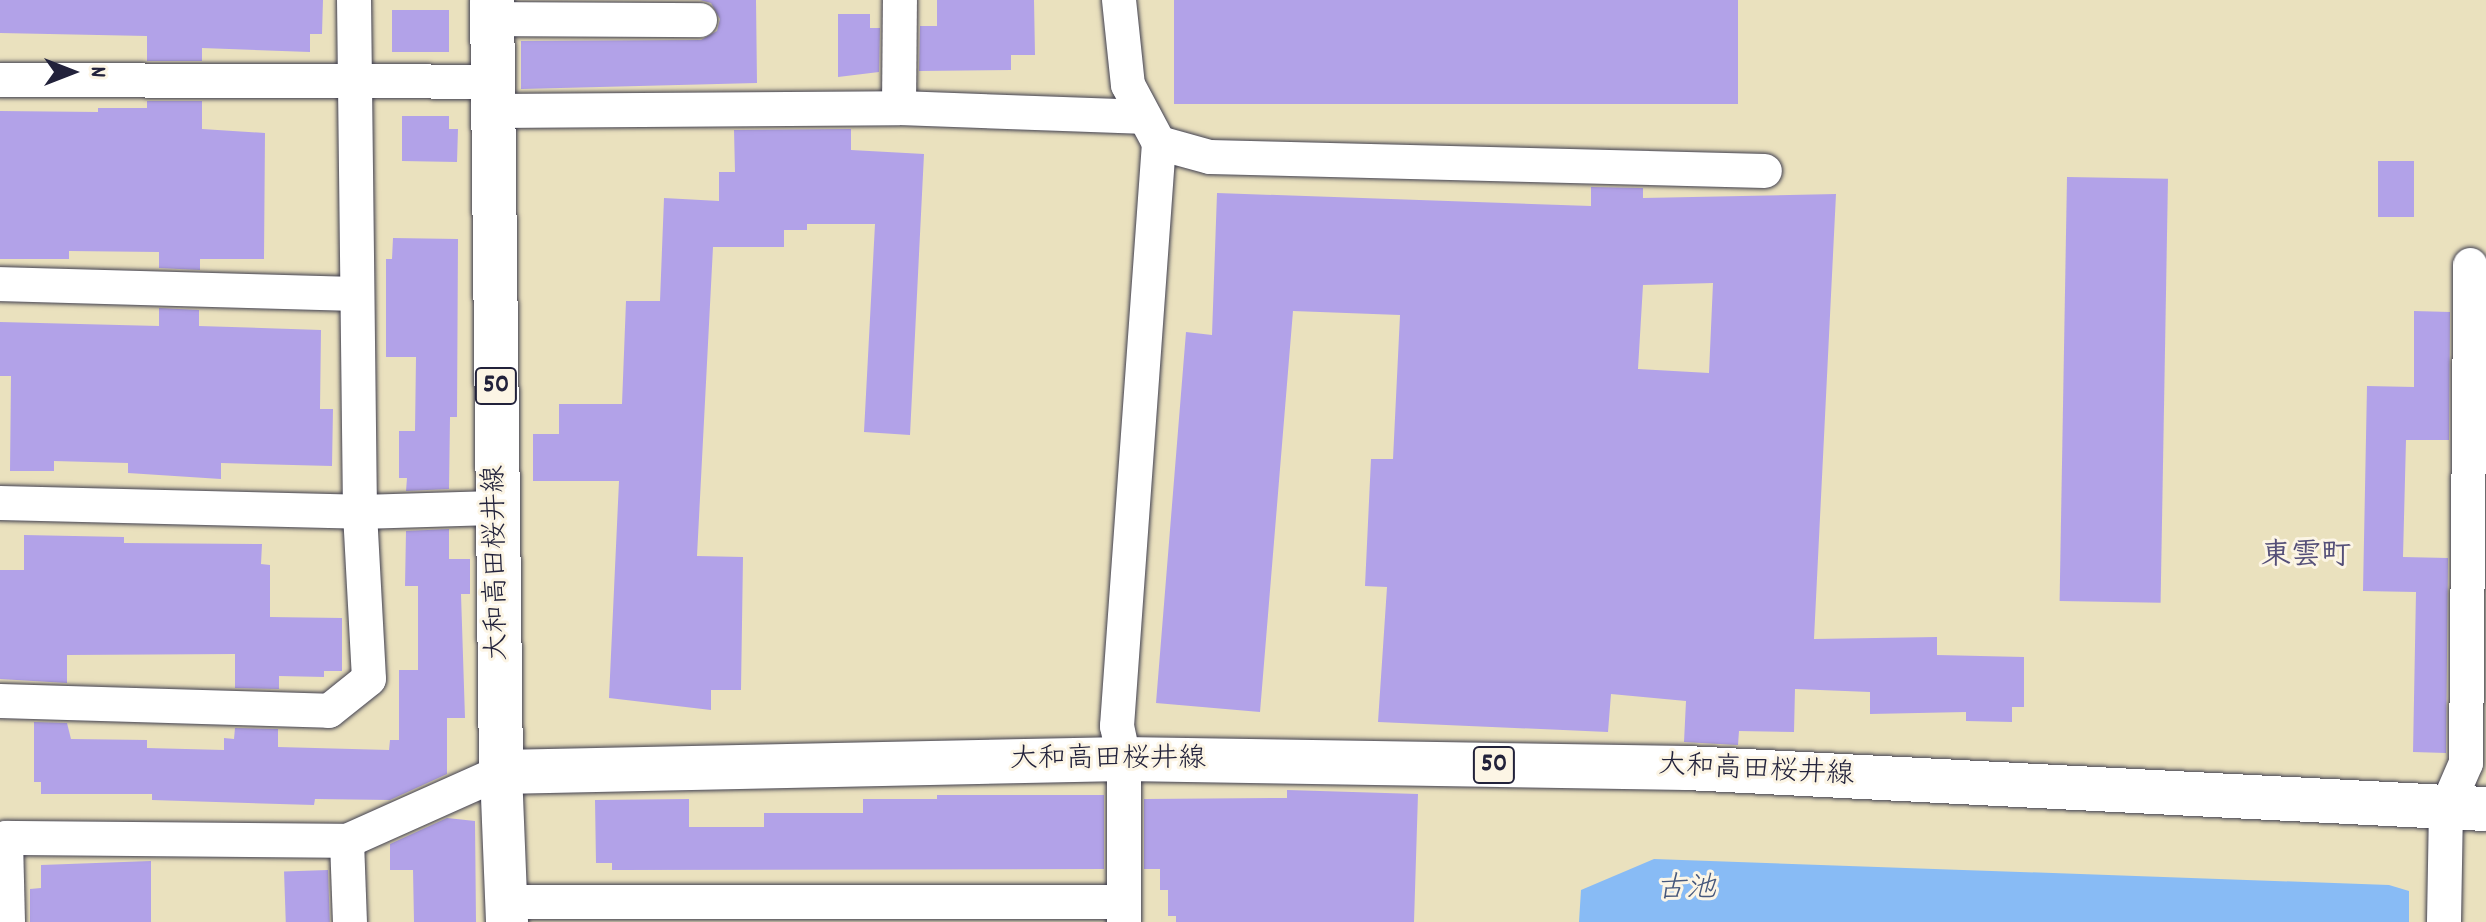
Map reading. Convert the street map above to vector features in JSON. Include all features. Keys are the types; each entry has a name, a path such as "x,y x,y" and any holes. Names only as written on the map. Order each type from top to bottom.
{"main road":[{"name":"大和高田桜井線","path":"493,10 501,772 1124,759 1687,768 2466,809"}],"street":[{"path":"0,701 329,711 369,679 360,512 354,0"},
{"path":"899,108 900,0"},
{"path":"8,922 6,838 347,841 501,772 506,912 1124,912 1124,759 1117,726 1150,130 1128,85 1119,0"},
{"path":"493,10 700,20"},
{"path":"0,80 354,81 494,96 899,108 1150,130 1210,157 1765,171"},
{"path":"2444,922 2466,809 2470,265"},
{"path":"0,284 357,294"},
{"path":"0,503 360,512 496,508"},
{"path":"347,841 350,922"}],"water":[{"name":"古池","path":"1654,859 2389,885 2409,891 2409,922 1579,922 1581,890"}],"building":[{"path":"0,0 323,0 322,34 310,34 310,52 202,48 202,61 147,61 147,36 0,33"},
{"path":"700,0 756,0 757,83 521,89 521,41 701,40 717,31 720,19 711,3"},
{"path":"937,0 1034,0 1035,55 1011,55 1011,70 919,71 920,26 937,26"},
{"path":"1174,0 1738,0 1738,104 1174,104"},
{"path":"392,10 449,10 449,52 392,52"},
{"path":"838,14 870,14 870,28 880,28 879,72 838,77"},
{"path":"147,101 202,101 202,129 265,133 264,259 200,259 200,270 159,268 159,252 69,251 69,259 0,259 0,111 98,112 98,108 147,108"},
{"path":"402,116 449,116 449,129 458,129 457,162 402,161"},
{"path":"851,129 851,150 924,154 910,435 864,432 875,224 807,224 807,230 784,230 784,247 713,247 697,556 743,557 741,690 711,690 711,710 609,698 619,481 533,481 533,434 559,434 559,404 622,404 626,301 660,301 664,198 719,201 719,172 735,172 734,130"},
{"path":"2378,161 2414,161 2414,217 2378,217"},
{"path":"2067,177 2168,179 2161,603 2060,601"},
{"path":"1591,187 1643,188 1643,198 1836,194 1814,639 1937,637 1937,655 2024,657 2024,707 2012,707 2012,722 1966,721 1966,712 1870,714 1870,692 1795,689 1794,732 1739,731 1738,745 1684,742 1686,701 1611,694 1608,732 1378,722 1387,587 1365,586 1371,459 1393,459 1400,315 1293,311 1260,712 1156,703 1186,332 1212,335 1217,193 1591,206","holes":["1713,283 1709,373 1638,369 1643,285"]},
{"path":"393,238 458,239 457,417 450,417 449,489 406,491 407,478 399,478 399,431 415,431 416,357 386,357 386,259 392,259"},
{"path":"159,308 199,310 199,326 321,330 320,409 333,409 332,466 221,463 221,479 128,473 128,463 54,461 54,471 10,471 11,376 0,376 0,322 159,326"},
{"path":"2414,311 2450,312 2449,440 2406,440 2403,557 2448,558 2446,753 2413,752 2416,592 2363,591 2367,386 2414,387"},
{"path":"449,529 449,559 470,559 470,594 461,594 465,718 447,718 447,774 390,800 315,799 314,805 152,800 152,794 41,794 41,782 34,782 34,722 67,723 71,739 147,740 147,748 224,750 224,738 234,739 235,728 278,729 278,747 389,750 390,740 399,740 399,670 418,670 418,586 405,586 406,531"},
{"path":"24,535 124,537 124,543 262,544 261,564 270,565 270,617 342,618 342,671 324,671 324,677 279,676 279,689 235,688 235,654 67,655 67,683 0,679 0,570 24,570"},
{"path":"1287,790 1418,794 1414,922 1176,922 1176,916 1168,916 1168,890 1160,890 1160,869 1144,869 1144,799 1287,798"},
{"path":"937,795 1104,795 1104,869 612,870 612,863 596,863 595,800 689,799 689,827 764,827 764,813 863,813 863,799 937,799"},
{"path":"447,818 475,821 476,922 414,922 413,870 390,870 390,844"},
{"path":"151,861 151,922 30,922 30,889 41,888 41,865"},
{"path":"328,870 330,922 286,922 284,872"}],"district":[{"name":"東雲町","path":"2306,558"}]}
